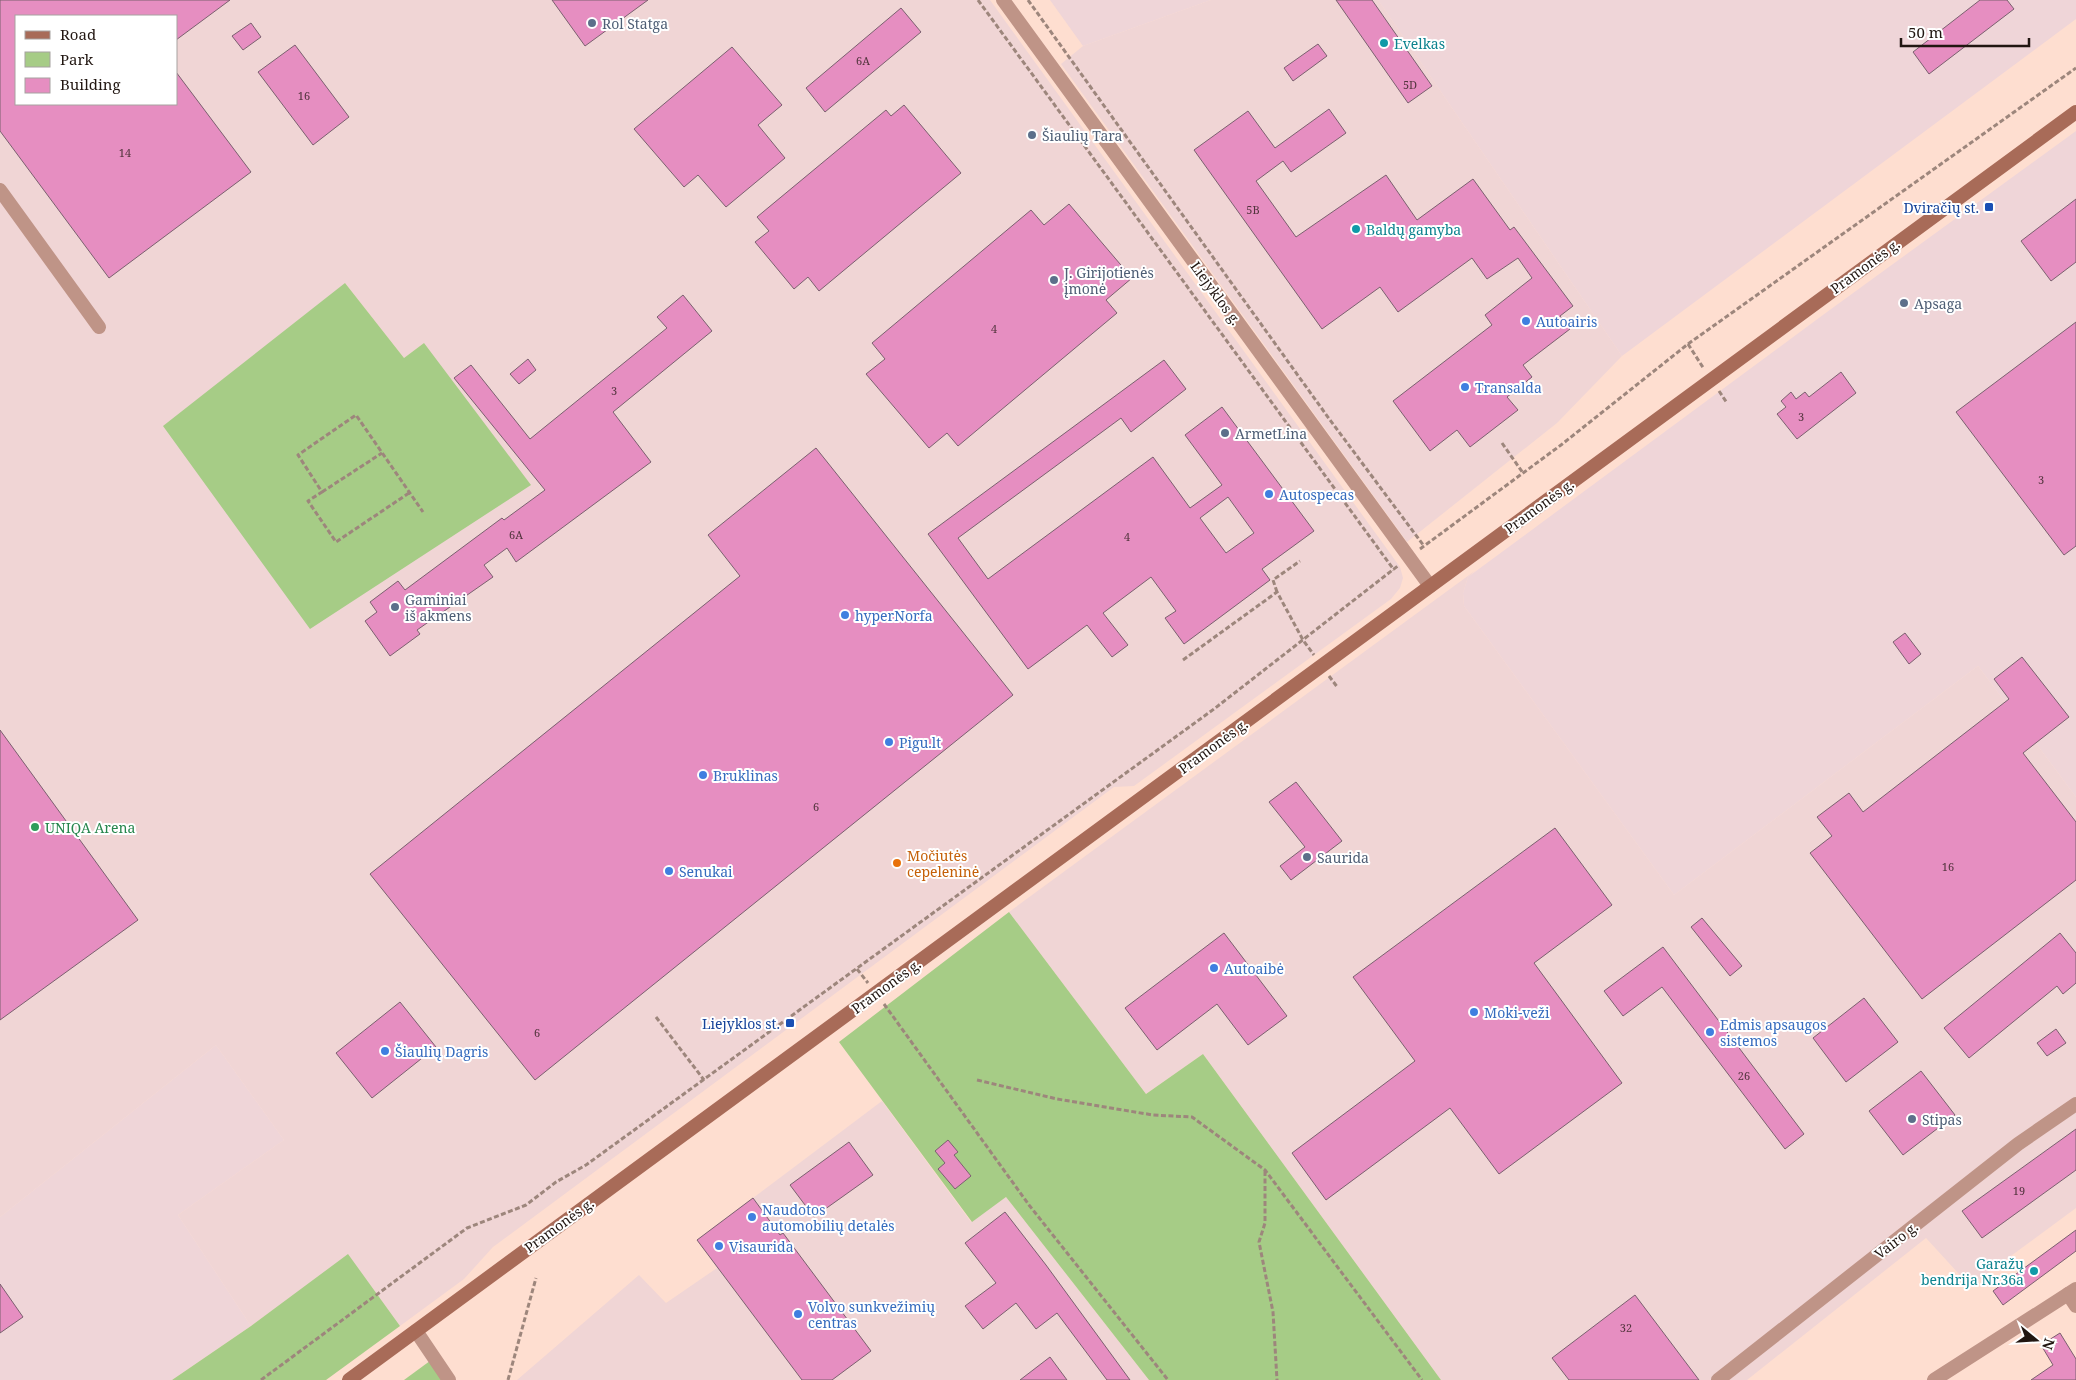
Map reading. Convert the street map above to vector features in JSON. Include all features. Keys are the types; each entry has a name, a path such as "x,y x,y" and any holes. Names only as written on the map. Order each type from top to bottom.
{"main road":[{"name":"Pramonės g.","path":"349,1380 2076,112"}],"street":[{"name":"Liejyklos g.","path":"1003,0 1430,586"},
{"path":"0,190 99,327"},
{"name":"Vairo g.","path":"1718,1380 2018,1144 2076,1104"},
{"path":"1934,1380 2072,1291 2076,1306"},
{"path":"416,1331 449,1380"}],"path":[{"path":"978,0 1394,570"},
{"path":"1028,0 1330,420 1424,546"},
{"path":"261,1380 467,1228 526,1205 556,1182 586,1165 704,1080 1214,709 1424,546 1522,474 1688,344 2076,68"},
{"path":"322,492 298,455 356,415 423,512"},
{"path":"1502,443 1522,474"},
{"path":"382,453 308,501 336,542 409,493"},
{"path":"1300,561 1273,580 1277,592 1303,640"},
{"path":"1183,660 1277,592"},
{"path":"656,1017 704,1080"},
{"path":"896,1019 1028,1205 1168,1380"},
{"path":"977,1080 1057,1099 1153,1115 1192,1117 1265,1170 1422,1380"},
{"path":"1265,1170 1265,1223 1259,1242 1273,1312 1277,1380"},
{"path":"508,1380 536,1278"}],"shaded area":[{"path":"0,0 990,0 1400,567 1403,578 1400,588 1391,599 1134,786 1114,787 493,1247 464,1279 400,1326 348,1255 251,1326 178,1215 284,1140 216,1045 0,1217","holes":["345,283 404,358 424,343 310,629"]},
{"path":"1050,0 1211,0 1083,46"},
{"path":"1211,0 1378,0 1622,356 1557,423 1407,542 1061,64 1083,46"},
{"path":"1378,0 2076,0 2076,19 1622,356"},
{"path":"2076,131 2076,797 1978,666 1674,895 1464,606 1463,593 1468,577"},
{"path":"1476,570 1468,577 1463,593 1464,606 1674,895 1978,666 2076,797 2076,1208 1970,1286 1926,1238 1747,1380 1441,1380 1203,1054 1146,1094 1009,912"},
{"path":"216,1045 284,1140 178,1215 251,1326 172,1380 0,1380 0,1217"},
{"path":"882,1101 971,1222 1006,1197 1149,1380 517,1380 639,1275 666,1303 717,1268 697,1240"}],"green space":[{"path":"345,283 404,358 424,343 531,485 310,629 163,426"},
{"path":"1009,912 1146,1094 1203,1054 1441,1380 1149,1380 1006,1197 972,1222 839,1042"},
{"path":"348,1254 400,1326 326,1380 172,1380 251,1326"},
{"path":"434,1358 449,1380 404,1380"}],"building":[{"path":"0,0 230,0 178,39 178,15 15,15 15,105 178,105 178,75 251,172 109,278 0,131"},
{"name":"Rol Statga","path":"552,0 648,0 585,46"},
{"name":"Evelkas","path":"1336,0 1372,0 1432,86 1408,103"},
{"path":"1980,0 2007,0 2014,9 1929,74 1913,52"},
{"path":"901,8 921,32 825,112 806,88"},
{"path":"251,23 261,37 243,50 232,36"},
{"path":"1318,44 1327,56 1293,81 1284,68"},
{"path":"295,45 349,117 313,145 258,72"},
{"path":"732,47 782,105 758,125 785,158 726,207 698,175 684,187 634,129"},
{"path":"904,105 961,173 819,291 808,277 794,289 755,242 769,231 757,217 886,110 891,116"},
{"path":"1329,109 1346,133 1291,172 1283,161 1256,181 1296,237 1386,175 1417,220 1473,179 1510,230 1514,227 1573,306 1560,316 1570,329 1523,365 1532,377 1507,397 1518,410 1470,447 1457,430 1430,451 1393,401 1492,325 1485,315 1532,278 1518,258 1487,279 1472,258 1398,312 1380,287 1322,329 1194,150 1248,111 1275,148"},
{"path":"2076,199 2076,262 2051,281 2021,241"},
{"path":"1069,204 1132,278 1106,300 1117,313 958,446 947,433 929,448 866,374 885,359 872,343 1031,210 1044,225"},
{"path":"683,295 712,331 613,412 651,462 516,562 507,548 484,565 493,577 417,630 420,634 390,656 365,621 377,612 370,602 398,581 405,590 502,518 504,520 545,490 454,378 471,365 530,439 667,328 657,317"},
{"path":"2076,322 2076,546 2064,555 1956,412"},
{"path":"528,359 536,370 519,384 510,374"},
{"path":"1164,360 1186,389 1131,432 1121,418 958,538 988,579 1153,457 1190,508 1222,485 1185,435 1222,407 1314,531 1262,569 1270,580 1184,644 1165,618 1176,611 1151,577 1103,613 1128,645 1112,657 1087,625 1028,669 928,534","holes":["1228,497 1254,533 1226,553 1200,518"]},
{"path":"1841,372 1856,393 1797,439 1777,414 1786,407 1781,401 1791,392 1796,399 1805,392 1809,397"},
{"name":"Bruklinas","path":"816,448 1013,695 535,1080 370,874 740,576 708,535"},
{"path":"1905,633 1921,654 1909,664 1893,642"},
{"path":"2022,657 2069,717 2023,753 2076,822 2076,880 1922,999 1810,853 1832,836 1817,817 1849,793 1863,812 2009,699 1994,679"},
{"name":"UNIQA Arena","path":"0,730 138,920 0,1020"},
{"path":"1296,782 1342,841 1291,880 1280,866 1305,847 1269,802"},
{"name":"Moki-veži","path":"1555,828 1612,905 1534,963 1622,1083 1499,1174 1450,1108 1326,1200 1292,1153 1415,1061 1353,977"},
{"path":"1702,918 1742,966 1730,976 1691,927"},
{"name":"Autoaibė","path":"1224,933 1287,1016 1248,1045 1217,1004 1157,1050 1125,1008"},
{"path":"2060,933 2076,953 2076,983 2063,994 2057,986 1969,1058 1944,1028"},
{"path":"1663,947 1804,1134 1785,1149 1662,987 1623,1016 1604,991"},
{"path":"1864,998 1898,1042 1846,1082 1813,1038"},
{"name":"Šiaulių Dagris","path":"400,1002 436,1047 372,1098 336,1053"},
{"path":"2056,1029 2066,1043 2047,1056 2037,1043"},
{"path":"1921,1071 1955,1115 1903,1155 1869,1111"},
{"path":"2076,1129 2076,1170 1982,1238 1962,1211"},
{"path":"948,1140 958,1152 954,1155 971,1176 955,1189 938,1169 945,1163 935,1151"},
{"path":"849,1142 873,1175 814,1217 790,1185"},
{"name":"Volvo sunkvežimių centras","path":"753,1198 780,1235 783,1233 871,1351 832,1380 802,1380 697,1240"},
{"path":"1005,1212 1130,1380 1107,1380 1057,1313 1036,1329 1016,1303 983,1329 965,1306 996,1283 965,1243"},
{"name":"Garažų bendrija Nr.36a","path":"2076,1230 2076,1251 2003,1305 1993,1291"},
{"path":"0,1284 23,1317 0,1333"},
{"path":"1635,1295 1699,1380 1569,1380 1552,1358"},
{"path":"2060,1333 2076,1359 2076,1380 2031,1380 2053,1365 2041,1345"},
{"path":"1050,1357 1067,1380 1020,1380"}],"place":[{"name":"Rol Statga","path":"592,23"},
{"name":"Evelkas","path":"1384,43"},
{"name":"Šiaulių Tara","path":"1032,135"},
{"name":"Dviračių st.","path":"1989,207"},
{"name":"Baldų gamyba","path":"1356,229"},
{"name":"J. Girijotienės įmonė","path":"1054,280"},
{"name":"Apsaga","path":"1904,303"},
{"name":"Autoairis","path":"1526,321"},
{"name":"Transalda","path":"1465,387"},
{"name":"ArmetLina","path":"1225,433"},
{"name":"Autospecas","path":"1269,494"},
{"name":"Gaminiai iš akmens","path":"395,607"},
{"name":"hyperNorfa","path":"845,615"},
{"name":"Pigu.lt","path":"889,742"},
{"name":"Bruklinas","path":"703,775"},
{"name":"UNIQA Arena","path":"35,827"},
{"name":"Saurida","path":"1307,857"},
{"name":"Močiutės cepeleninė","path":"897,863"},
{"name":"Senukai","path":"669,871"},
{"name":"Autoaibė","path":"1214,968"},
{"name":"Moki-veži","path":"1474,1012"},
{"name":"Liejyklos st.","path":"790,1023"},
{"name":"Edmis apsaugos sistemos","path":"1710,1032"},
{"name":"Šiaulių Dagris","path":"385,1051"},
{"name":"Stipas","path":"1912,1119"},
{"name":"Naudotos automobilių detalės","path":"752,1217"},
{"name":"Visaurida","path":"719,1246"},
{"name":"Garažų bendrija Nr.36a","path":"2034,1271"},
{"name":"Volvo sunkvežimių centras","path":"798,1314"}]}
